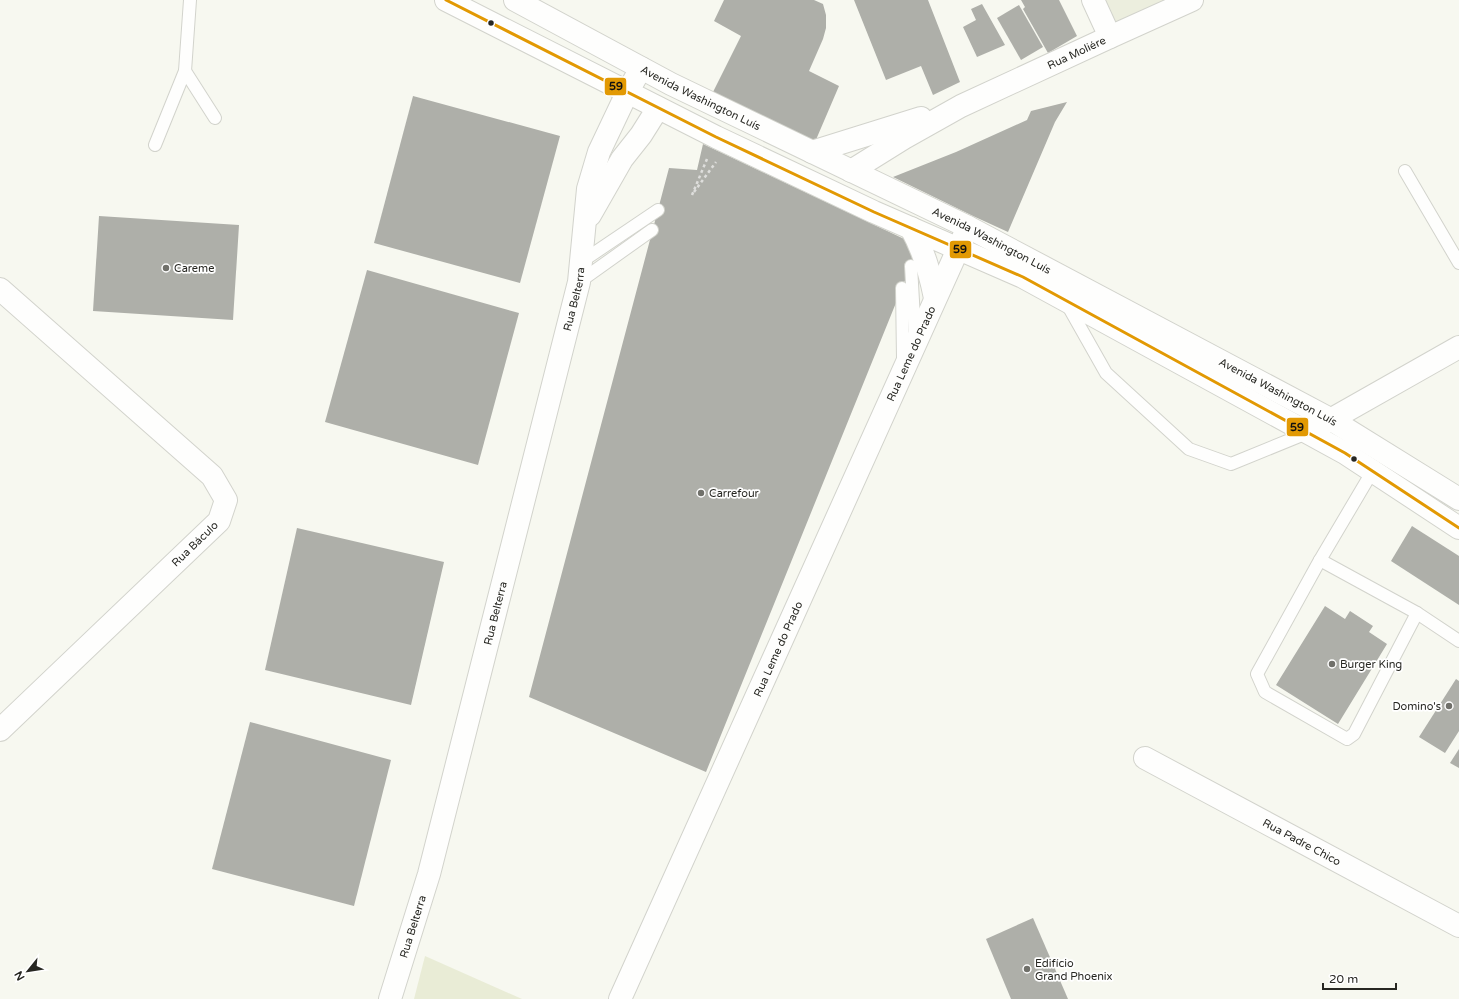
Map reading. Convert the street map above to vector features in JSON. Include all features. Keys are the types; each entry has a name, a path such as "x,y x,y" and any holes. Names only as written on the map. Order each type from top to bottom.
{"street":[{"name":"Avenida Washington Luís","path":"446,0 658,108 874,212 1023,277 1344,453 1459,528"},
{"name":"Avenida Washington Luís","path":"514,0 641,68 851,172 968,226 1330,420 1459,499"},
{"path":"1094,0 1110,36"},
{"name":"Rua Moliére","path":"851,172 904,138 961,106 1110,36 1192,0"},
{"name":"Rua Belterra","path":"390,999 429,874 580,272 588,189 600,152 627,92 641,68"},
{"name":"Rua Moliére","path":"812,152 961,106"},
{"name":"Rua Belterra","path":"584,224 622,159 641,135 658,108"},
{"name":"Rua Leme do Prado","path":"620,999 968,226"},
{"name":"Rua Leme do Prado","path":"911,228 920,244 929,269 935,298"},
{"name":"Rua Báculo","path":"0,289 212,476 226,500 219,521 0,730"},
{"path":"1307,433 1459,347"},
{"name":"Rua Padre Chico","path":"1145,758 1459,926"}],"lane":[{"path":"155,145 185,71 190,0"},
{"path":"185,71 215,118"},
{"path":"1406,171 1459,263"},
{"path":"580,272 658,210"},
{"path":"580,272 652,230"},
{"path":"911,266 915,345"},
{"path":"902,288 904,371"},
{"path":"1065,301 1106,373 1189,449 1231,464 1307,433"},
{"path":"1383,452 1320,560 1257,674 1265,692 1347,739 1354,734 1417,613"},
{"path":"1320,560 1417,613 1459,641"}],"path":[{"path":"704,166 692,195 718,159"}],"shaded area":[{"path":"1099,0 1173,0 1114,31"},
{"path":"425,956 522,999 414,999"}],"building":[{"path":"724,0 814,0 823,4 826,15 826,28 823,39 809,71 839,86 815,142 712,94 741,36 714,21"},
{"path":"854,0 928,0 960,82 933,95 921,66 886,80"},
{"path":"1021,0 1059,0 1077,36 1048,53 1023,9 1025,7"},
{"path":"982,4 1005,45 977,57 963,27 976,20 971,9"},
{"path":"1019,5 1043,47 1021,60 997,18"},
{"path":"413,96 560,136 520,283 374,243"},
{"path":"1067,102 1055,122 1008,232 893,177 956,152 1027,120 1031,111"},
{"name":"Carrefour","path":"703,144 919,246 706,772 529,697 669,168 697,170"},
{"name":"Careme","path":"99,216 239,225 233,320 93,311"},
{"path":"367,270 519,313 478,465 325,422"},
{"path":"1412,526 1459,556 1459,605 1391,561"},
{"path":"297,528 444,562 411,705 265,670"},
{"name":"Burger King","path":"1325,606 1345,619 1350,611 1373,626 1369,632 1387,644 1338,724 1276,685"},
{"name":"Domino's","path":"1456,679 1459,681 1459,731 1445,753 1419,737"},
{"path":"250,722 391,760 354,906 212,869"},
{"path":"1459,749 1459,768 1450,763"},
{"name":"Edifício Grand Phoenix","path":"1033,918 1068,999 1011,999 986,939"}],"transit line":[{"name":"59","path":"446,0 716,137 874,212 1023,277 1345,453 1459,528"}],"place":[{"name":"Careme","path":"166,268"},
{"name":"Carrefour","path":"701,493"},
{"name":"Burger King","path":"1332,664"},
{"name":"Domino's","path":"1449,706"},
{"name":"Edifício Grand Phoenix","path":"1027,969"}]}
